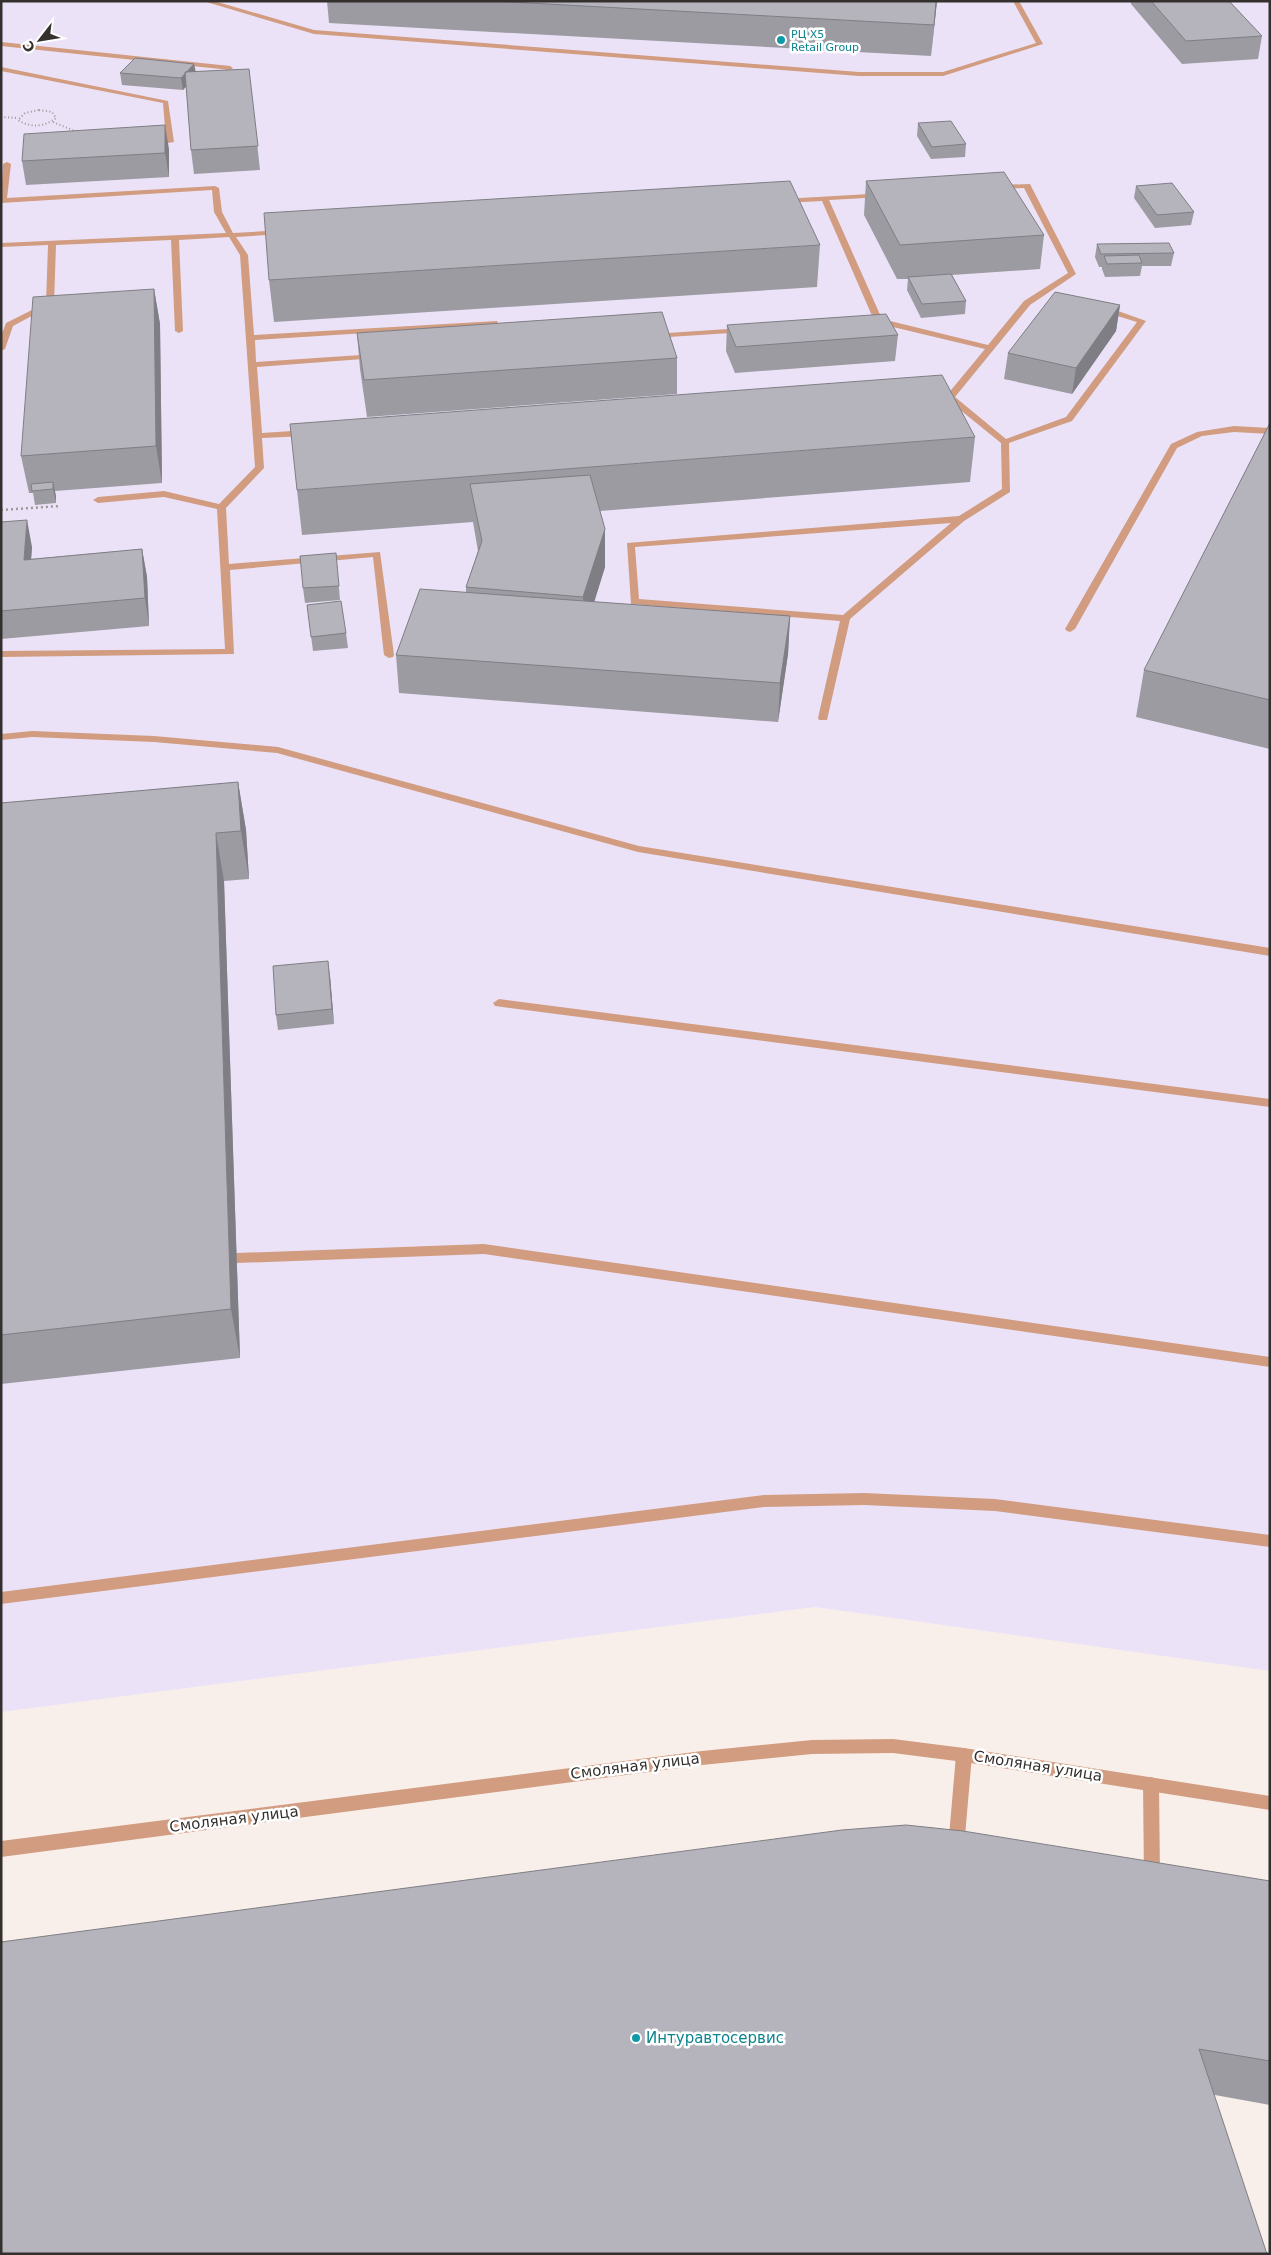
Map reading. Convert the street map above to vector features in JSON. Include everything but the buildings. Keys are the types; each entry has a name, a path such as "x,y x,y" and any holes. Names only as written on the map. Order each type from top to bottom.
{"street":[{"path":"206,1 314,32 859,74 943,74 1040,44 1016,1"},
{"path":"1,44 230,68"},
{"path":"1,69 166,102 170,142 112,146"},
{"path":"1,654 230,652 221,507 260,468 244,255 218,212 216,188 2,201 7,164"},
{"path":"950,397 1027,303 1072,274 1027,186 988,188"},
{"path":"775,201 892,194"},
{"path":"824,198 878,320"},
{"path":"1,245 175,239 291,231"},
{"path":"175,239 179,331"},
{"path":"1,349 9,325 50,304 52,243"},
{"path":"1047,290 1057,293"},
{"path":"1005,442 1069,419 1142,321 1095,306"},
{"path":"868,321 878,320 990,348"},
{"path":"250,338 494,323"},
{"path":"640,338 749,330"},
{"path":"252,366 381,356"},
{"path":"824,718 845,618 961,519 1007,490 1005,442 950,397 930,399"},
{"path":"1070,629 1174,446 1200,434 1234,429 1270,431"},
{"path":"257,436 314,432"},
{"path":"98,500 164,494 221,507"},
{"path":"845,618 634,602 630,545 961,519"},
{"path":"226,567 377,554 389,655"},
{"path":"1,737 32,734 154,739 278,750 638,849 1270,952"},
{"path":"499,1003 1270,1103"},
{"path":"237,1258 484,1249 1270,1362"},
{"path":"1,1598 764,1501 864,1499 995,1505 1270,1541"},
{"name":"Смоляная улица","path":"1,1849 702,1758 812,1747 893,1746 964,1755 1270,1803"},
{"path":"955,1867 964,1755"},
{"path":"1151,1784 1153,1891"}],"path":[{"path":"1,118 18,118 31,111 46,111 56,115 53,121"},
{"path":"18,118 25,125 40,125 53,121 112,146"},
{"path":"1,510 81,504 98,500"}],"shaded area":[{"path":"1,1 1270,1 1270,1671 815,1607 1,1712"}],"place":[{"name":"РЦ X5 Retail Group","path":"781,40"},
{"name":"Интуравтосервис","path":"636,2038"}]}
